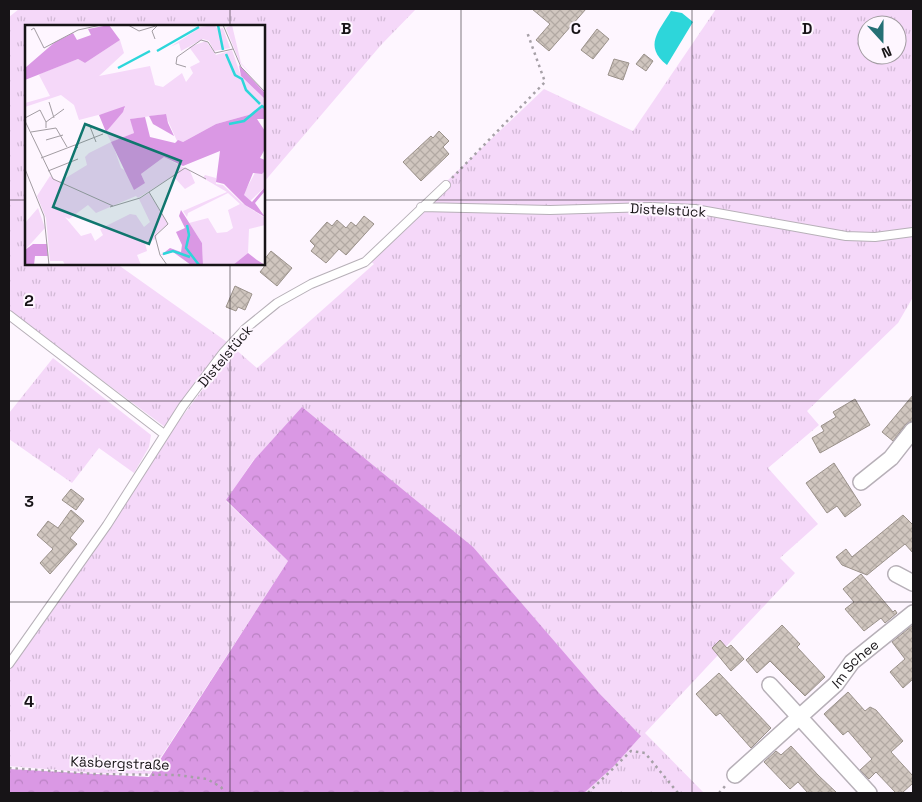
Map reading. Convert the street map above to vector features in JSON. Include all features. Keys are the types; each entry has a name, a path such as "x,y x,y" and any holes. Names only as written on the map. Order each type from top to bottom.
{"street":[{"path":"861,482 891,458 913,430"},
{"path":"896,574 913,583"},
{"name":"Im Schee","path":"735,775 836,684 852,662 913,614"},
{"path":"770,685 869,793"}],"lane":[{"name":"Distelstück","path":"9,664 107,526 164,434 224,353 245,329 277,302 311,284 365,262 446,185"},
{"name":"Distelstück","path":"421,207 550,210 650,207 696,208 846,236 875,237 913,232"},
{"path":"9,315 164,434"}],"path":[{"path":"446,185 545,82 527,32"},
{"path":"588,793 632,751 638,750 645,753 678,793"},
{"name":"Käsbergstraße","path":"9,768 95,774 176,775 207,779 220,787 225,793"}],"green space":[{"path":"19,9 416,9 381,45 265,181 265,25 25,25 25,265 118,265 227,342 165,427 9,311 9,17"},
{"path":"716,9 913,9 913,230 875,235 845,235 695,207 423,207 449,183 447,181 544,89 633,131"},
{"path":"695,210 846,238 913,233 913,297 898,323 807,411 819,425 768,468 818,524 780,558 795,573 645,733 704,793 584,793 641,736 599,693 254,459 226,501 288,561 150,774 95,773 9,766 9,670 169,434 234,348 257,368 374,264 370,261 421,211"},
{"path":"53,358 151,435 149,447 134,473 99,448 72,483 9,439 9,413"},
{"path":"302,407 473,547 599,693 641,736 614,766 584,793 9,793 9,769 149,777 288,561 226,500 254,460"}],"water":[{"path":"671,11 682,13 693,22 667,65 660,58 655,45 658,32"}],"building":[{"path":"532,9 586,9 549,51 536,40 550,24"},
{"path":"597,29 609,39 593,59 581,50"},
{"path":"644,54 653,61 646,71 636,64"},
{"path":"614,59 629,63 623,80 608,75"},
{"path":"439,131 449,141 443,147 449,154 421,181 403,162"},
{"path":"364,216 374,224 346,255 339,249 326,263 311,251 315,246 310,241 327,222 332,226 337,220 346,228 351,222 356,226"},
{"path":"271,251 292,268 277,286 260,272 265,265 265,259"},
{"path":"235,286 252,294 245,310 238,307 236,311 226,307"},
{"path":"913,395 913,421 906,424 893,441 882,432"},
{"path":"855,399 870,425 820,453 812,438 824,431 821,426 836,417 833,412"},
{"path":"834,463 861,505 845,517 837,506 827,513 806,483"},
{"path":"71,489 84,499 76,510 62,500"},
{"path":"71,510 84,521 70,538 77,544 50,574 40,563 53,549 37,535 48,521 58,528"},
{"path":"903,515 913,525 913,553 905,544 867,575 842,565 836,557 846,549 852,557"},
{"path":"861,574 893,612 895,610 897,613 885,623 881,618 864,631 845,609 854,602 843,589"},
{"path":"782,625 800,644 797,647 825,677 805,696 770,661 757,673 746,660"},
{"path":"913,625 913,679 903,688 890,672 905,659 892,642"},
{"path":"720,640 727,648 731,645 744,659 731,671 712,648"},
{"path":"719,673 771,728 751,748 720,713 716,716 696,694"},
{"path":"848,692 865,711 870,707 876,710 903,741 891,752 913,776 913,783 902,793 896,793 876,772 869,779 860,770 872,759 848,731 843,735 824,714"},
{"path":"791,746 837,793 808,793 798,782 790,789 764,762 776,751 781,755"}]}
